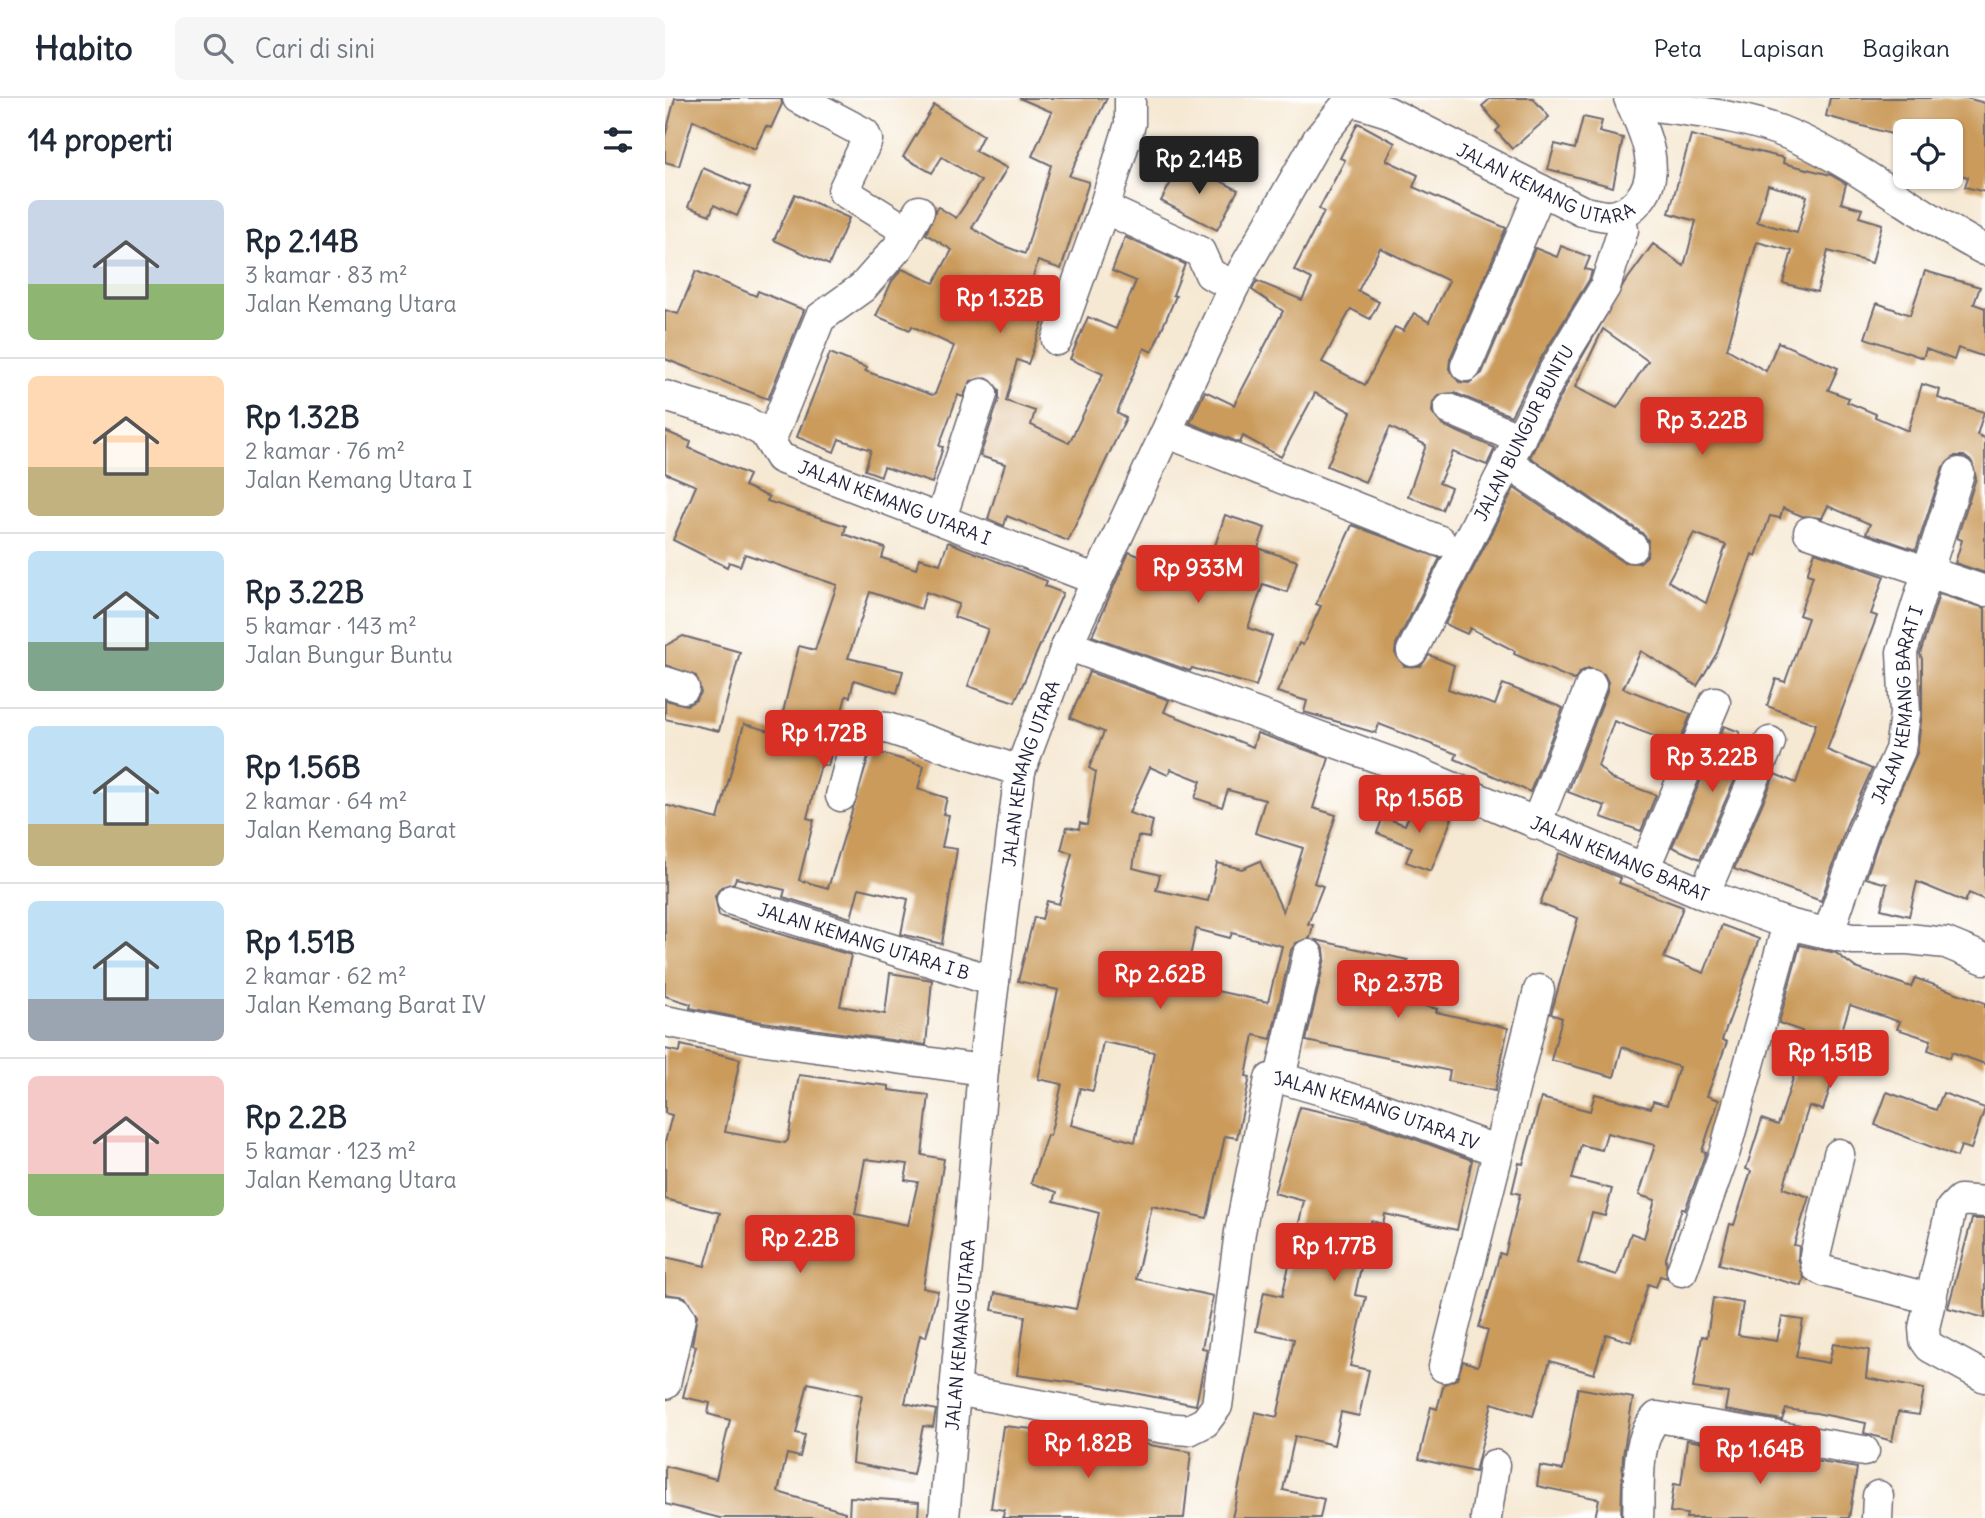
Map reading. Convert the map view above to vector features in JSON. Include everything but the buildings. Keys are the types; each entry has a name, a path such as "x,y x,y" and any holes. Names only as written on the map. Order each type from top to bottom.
{"street":[{"path":"770,441 820,318 863,287 899,246 913,221 843,191 867,140 864,133 798,98"},
{"path":"1058,340 1130,124 1131,98"},
{"name":"JALAN KEMANG UTARA","path":"944,1518 983,1070 1020,771 1067,645 1168,433 1234,286 1318,139 1351,99 1388,112 1582,211 1610,216 1632,208 1644,195 1652,162 1644,130 1630,101"},
{"path":"1630,101 1741,120 1791,135 1841,160 1946,230 1985,250"},
{"path":"1466,366 1541,190"},
{"path":"1104,208 1200,252 1210,274 1234,286"},
{"name":"JALAN BUNGUR BUNTU","path":"1412,651 1555,369 1605,287 1623,230 1620,214"},
{"path":"941,518 982,394"},
{"name":"JALAN KEMANG UTARA I","path":"665,396 742,420 764,432 780,458 1097,580"},
{"path":"1449,409 1513,450 1632,547"},
{"path":"1168,433 1440,541"},
{"name":"JALAN KEMANG BARAT I","path":"1828,934 1864,830 1900,750 1905,715 1902,652 1959,473"},
{"path":"1809,532 1985,591"},
{"name":"JALAN KEMANG BARAT","path":"1067,645 1328,738 1704,894 1787,925 1852,939 1908,939 1946,943 1985,959"},
{"path":"1536,824 1591,685"},
{"path":"1644,869 1715,702"},
{"path":"841,796 857,736 865,726 887,728 1020,771"},
{"path":"1704,894 1770,742"},
{"name":"JALAN KEMANG UTARA I B","path":"732,900 994,981"},
{"path":"1682,1271 1725,1151 1787,925"},
{"path":"1280,1078 1308,955"},
{"name":"JALAN KEMANG UTARA IV","path":"1444,1367 1539,990"},
{"path":"665,1021 758,1039 983,1070"},
{"name":"JALAN KEMANG UTARA IV","path":"955,1390 1165,1428 1189,1430 1205,1422 1217,1406 1240,1232 1270,1079 1280,1078 1373,1105 1498,1151"},
{"path":"1839,1154 1815,1256 1817,1267 1932,1299"},
{"path":"1985,1202 1960,1200 1951,1209 1924,1328 1925,1340 1930,1347 1985,1377"},
{"path":"665,1311 676,1312 680,1318 665,1384"},
{"path":"1638,1518 1643,1443 1649,1426 1657,1417 1864,1451"},
{"path":"1486,1518 1494,1465"}]}
